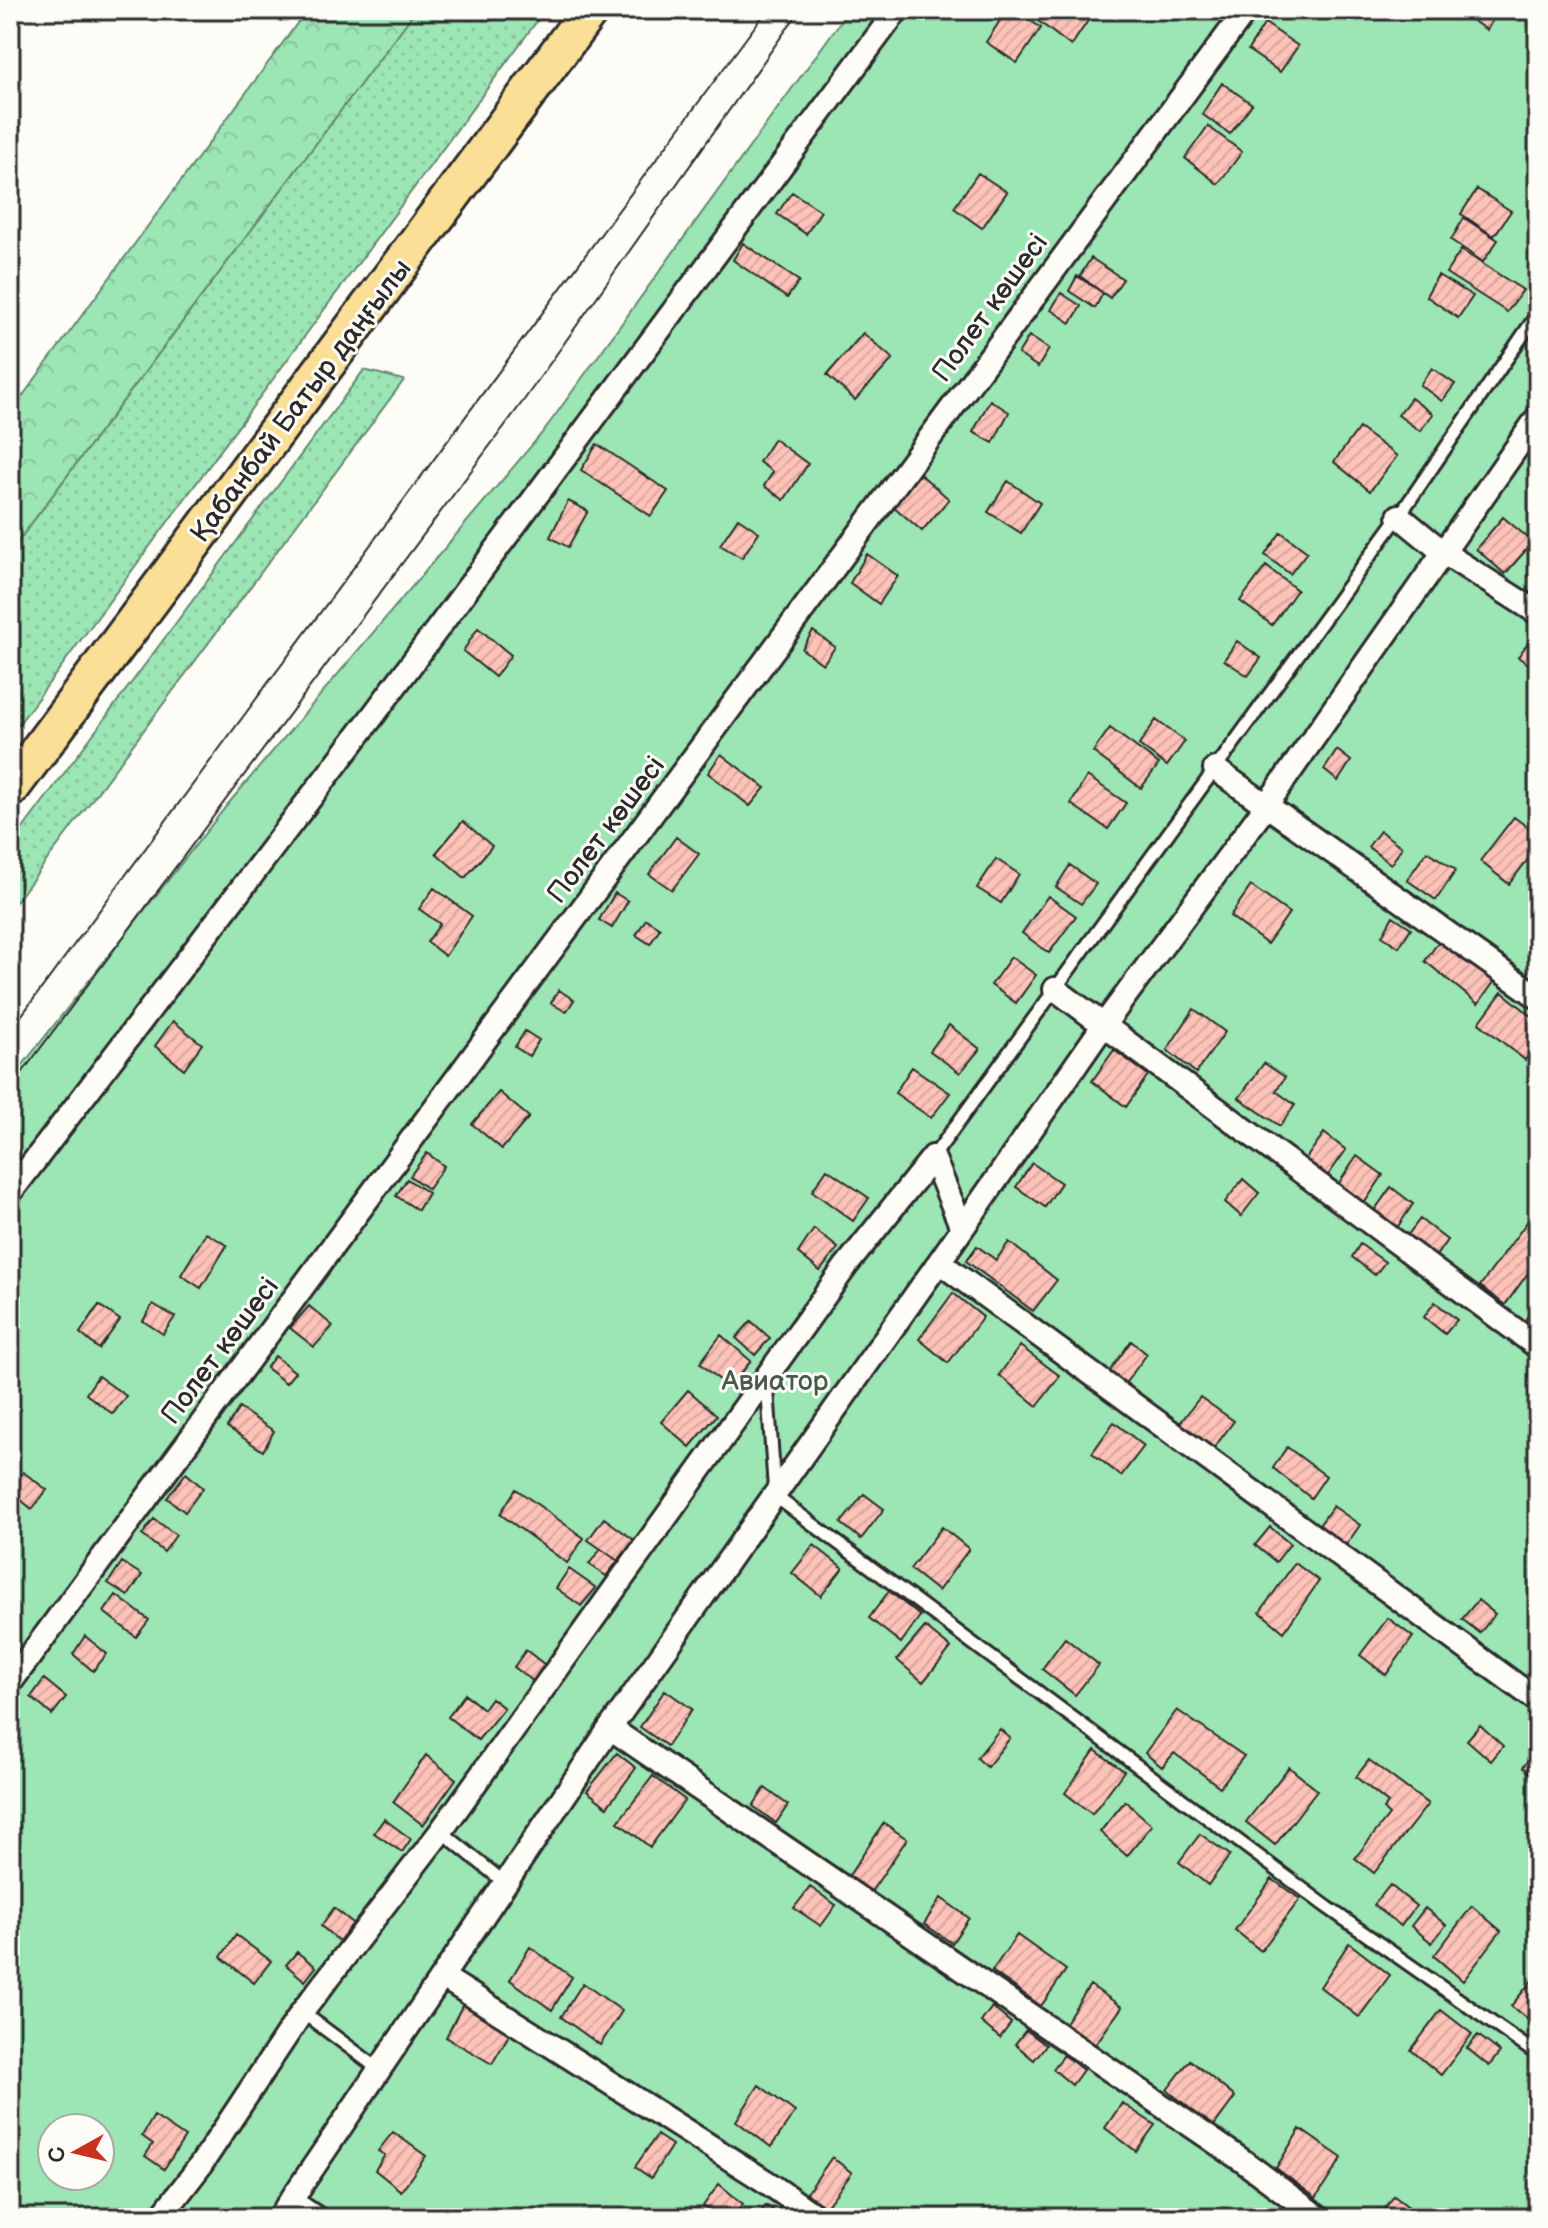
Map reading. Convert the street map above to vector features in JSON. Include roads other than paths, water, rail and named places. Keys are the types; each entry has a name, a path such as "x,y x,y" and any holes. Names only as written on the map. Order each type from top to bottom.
{"main road":[{"name":"Қабанбай Батыр даңғылы","path":"10,789 590,10"}],"street":[{"path":"10,1193 375,713 897,10"},
{"name":"Полет көшесі","path":"10,1683 1246,10"},
{"path":"316,2218 285,2210 610,1728 1103,1026 1266,806 1538,417"},
{"path":"1399,516 1444,553 1538,613"},
{"path":"1215,769 1538,997"},
{"path":"1055,989 1538,1347"},
{"path":"160,2218 200,2166 302,2012 441,1831 846,1266 933,1157 962,1228"},
{"path":"939,1262 1538,1701"},
{"path":"610,1728 1243,2161 1319,2218"},
{"path":"443,1977 768,2183 818,2218"}],"lane":[{"path":"933,1157 1399,516 1538,313"},
{"path":"767,1377 775,1496 1327,1907 1538,2055"},
{"path":"441,1831 505,1883"},
{"path":"302,2012 381,2070"}],"tram line":[{"path":"10,1031 767,10"},
{"path":"10,1089 524,400 800,10"}],"park label":[{"name":"Авиатор","path":"775,1380"}]}
